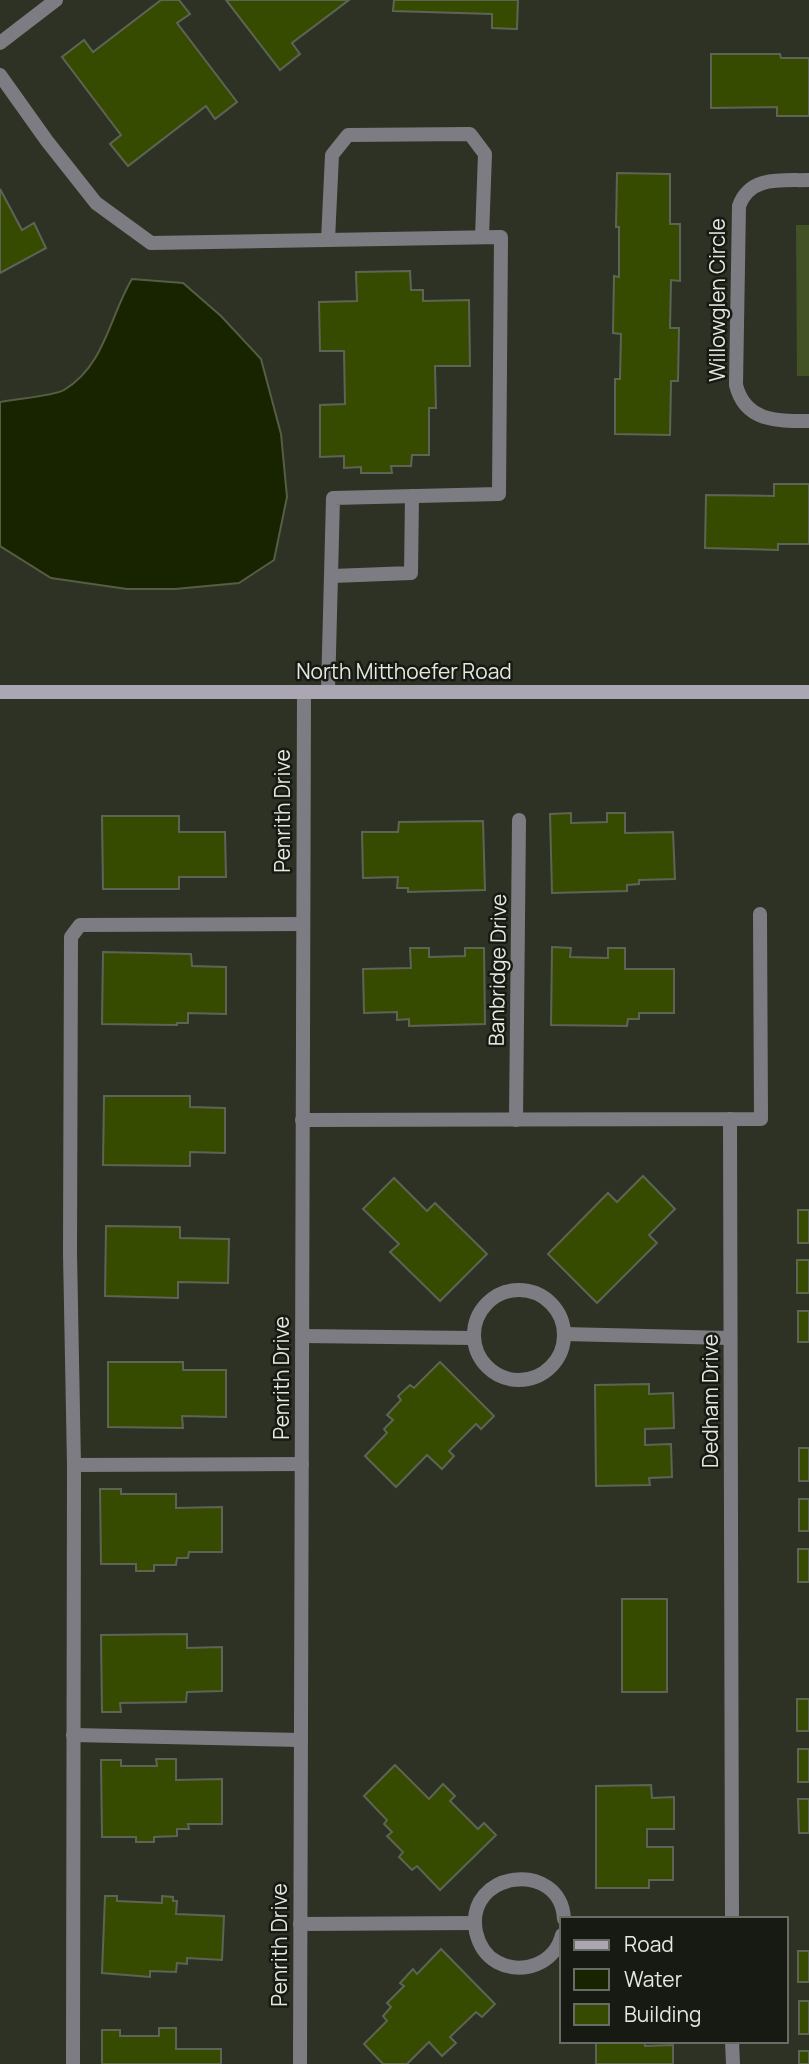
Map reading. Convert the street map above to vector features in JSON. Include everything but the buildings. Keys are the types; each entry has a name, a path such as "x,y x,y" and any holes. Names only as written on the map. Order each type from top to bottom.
{"main road":[{"name":"North Mitthoefer Road","path":"0,692 809,692"}],"street":[{"path":"0,43 56,0"},
{"path":"0,75 47,141 96,202 151,243 500,237 499,494 333,498 328,691"},
{"path":"328,240 332,155 348,135 470,134 485,154 482,237"},
{"name":"Willowglen Circle","path":"809,180 759,183 742,198 739,206 736,386 743,402 755,414 777,421 809,421"},
{"path":"332,576 411,573 412,496"},
{"name":"Penrith Drive","path":"300,2064 304,692"},
{"name":"Banbridge Drive","path":"516,1120 519,820"},
{"path":"302,1120 761,1119 761,914"},
{"path":"74,2064 71,937 80,925 303,924"},
{"name":"Dedham Drive","path":"730,1119 732,1917"},
{"path":"517,1289 532,1291 545,1297 562,1320 564,1334 562,1350 555,1363 543,1374 528,1380 498,1376 486,1366 477,1353 473,1338 475,1323 486,1304 503,1292 517,1289"},
{"path":"564,1334 730,1338"},
{"path":"302,1336 473,1338"},
{"path":"74,1465 302,1464"},
{"path":"73,1735 301,1740"},
{"path":"560,1939 551,1955 539,1964 525,1968 510,1967 496,1962 485,1952 477,1938 474,1923 483,1896 494,1886 507,1880 522,1878 536,1881 548,1888 558,1899 563,1917"},
{"path":"300,1924 474,1923"},
{"path":"733,2043 733,2064"}],"shaded area":[{"path":"796,225 809,225 809,376 797,376"}],"water":[{"path":"132,279 183,283 221,316 261,359 281,434 287,497 274,560 239,583 175,589 127,589 51,578 0,546 0,402 59,392 78,380 98,354"}]}
